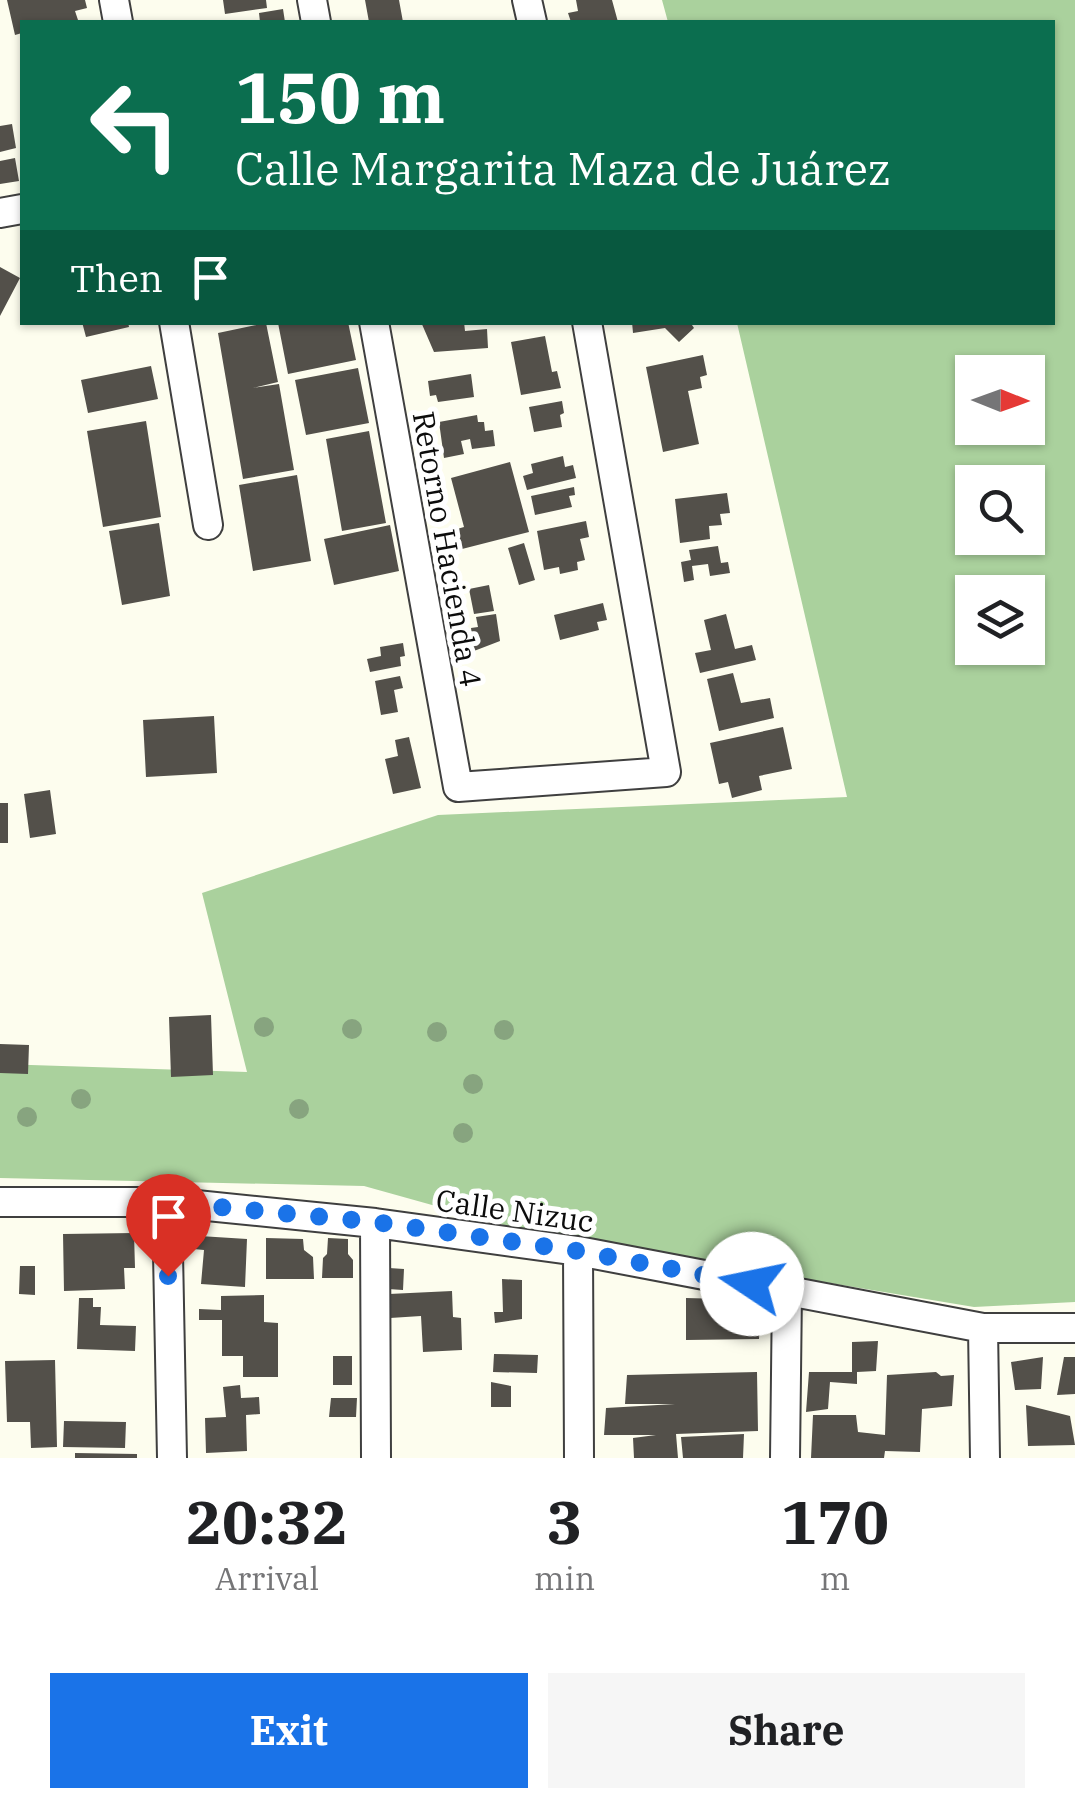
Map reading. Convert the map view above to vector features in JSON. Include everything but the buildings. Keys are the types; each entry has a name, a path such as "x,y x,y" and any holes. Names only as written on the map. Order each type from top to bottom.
{"street":[{"path":"175,325 208,525"},
{"name":"Retorno Hacienda 4","path":"375,325 458,786 666,772 588,325"},
{"name":"Calle Nizuc","path":"0,1202 167,1202 375,1222 578,1251 983,1328 1075,1328"},
{"path":"167,1202 172,1458"},
{"path":"375,1222 376,1458"},
{"path":"578,1251 579,1458"},
{"path":"785,1458 788,1290"},
{"path":"983,1328 985,1458"}],"green space":[{"path":"662,0 1075,0 1075,1302 974,1307 536,1234 364,1186 0,1178 0,1064 247,1072 202,893 438,815 847,797 737,325 1055,325 1055,20 667,20"}],"route":[{"path":"168,1276 167,1202 375,1222 578,1251 752,1284"}]}
